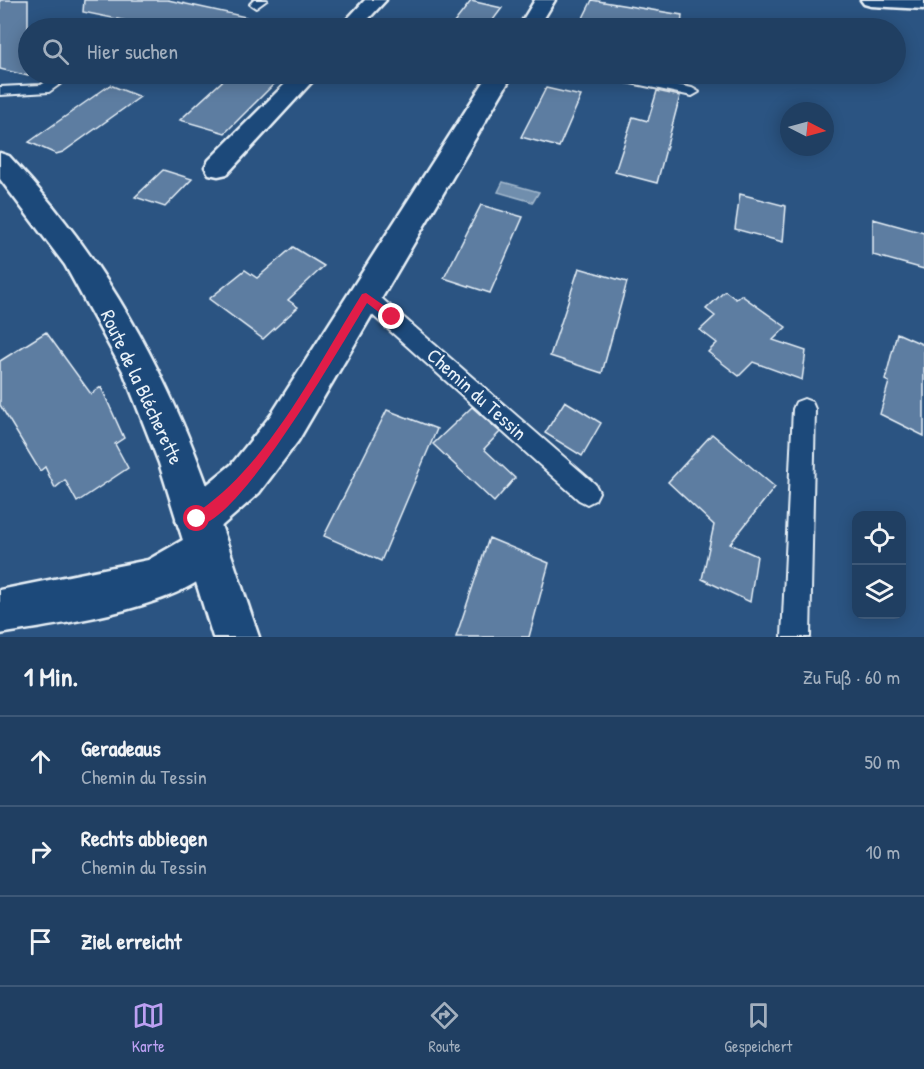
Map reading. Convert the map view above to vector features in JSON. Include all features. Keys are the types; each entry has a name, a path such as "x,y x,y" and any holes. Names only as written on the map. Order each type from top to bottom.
{"street":[{"path":"359,18 376,0"},
{"path":"534,18 545,0"},
{"path":"871,0 924,3"},
{"path":"218,167 297,84"},
{"path":"0,612 120,590 156,580 202,534 214,508 245,480 279,436 495,84"},
{"name":"Route de la Blécherette","path":"0,162 58,230 126,342 169,437 237,637"}],"lane":[{"path":"0,91 44,90 53,84"},
{"path":"655,84 692,92"},
{"name":"Chemin du Tessin","path":"366,297 587,492"},
{"path":"796,637 804,409"}],"water":[{"path":"503,182 539,192 533,202 498,192"}],"building":[{"path":"0,0 28,0 28,18 18,18 18,74 0,69"},
{"path":"84,0 168,0 246,17 112,18 83,12"},
{"path":"592,0 682,15 682,18 583,18"},
{"path":"471,1 502,8 494,18 458,18"},
{"path":"219,84 274,84 225,133 180,120"},
{"path":"110,85 140,97 63,152 56,154 29,142"},
{"path":"546,88 581,96 559,147 521,137"},
{"path":"657,91 680,96 657,183 615,172 633,117 648,121"},
{"path":"163,170 192,179 165,207 135,197"},
{"path":"740,194 786,206 783,242 735,229"},
{"path":"481,205 523,217 490,293 444,278"},
{"path":"873,219 924,233 924,269 873,255"},
{"path":"293,247 324,266 288,300 298,307 263,339 209,299 245,270 257,278"},
{"path":"579,268 627,282 602,373 550,356"},
{"path":"725,291 736,299 741,295 786,327 773,340 806,351 802,380 753,362 739,376 708,352 717,343 700,330 715,316 706,309"},
{"path":"46,332 91,394 101,387 124,438 115,444 128,468 77,502 65,480 55,488 45,467 40,471 0,405 0,361"},
{"path":"897,333 924,345 924,436 880,414 889,382 885,380"},
{"path":"565,401 601,423 582,456 545,433"},
{"path":"472,407 500,432 484,449 515,478 494,502 433,444"},
{"path":"387,410 437,429 381,561 324,536"},
{"path":"712,434 775,487 730,544 757,556 750,602 702,579 714,525 668,482"},
{"path":"489,538 549,563 529,637 456,637"}],"route":[{"path":"197,519 214,508 245,480 279,436 366,297 392,317"}]}
